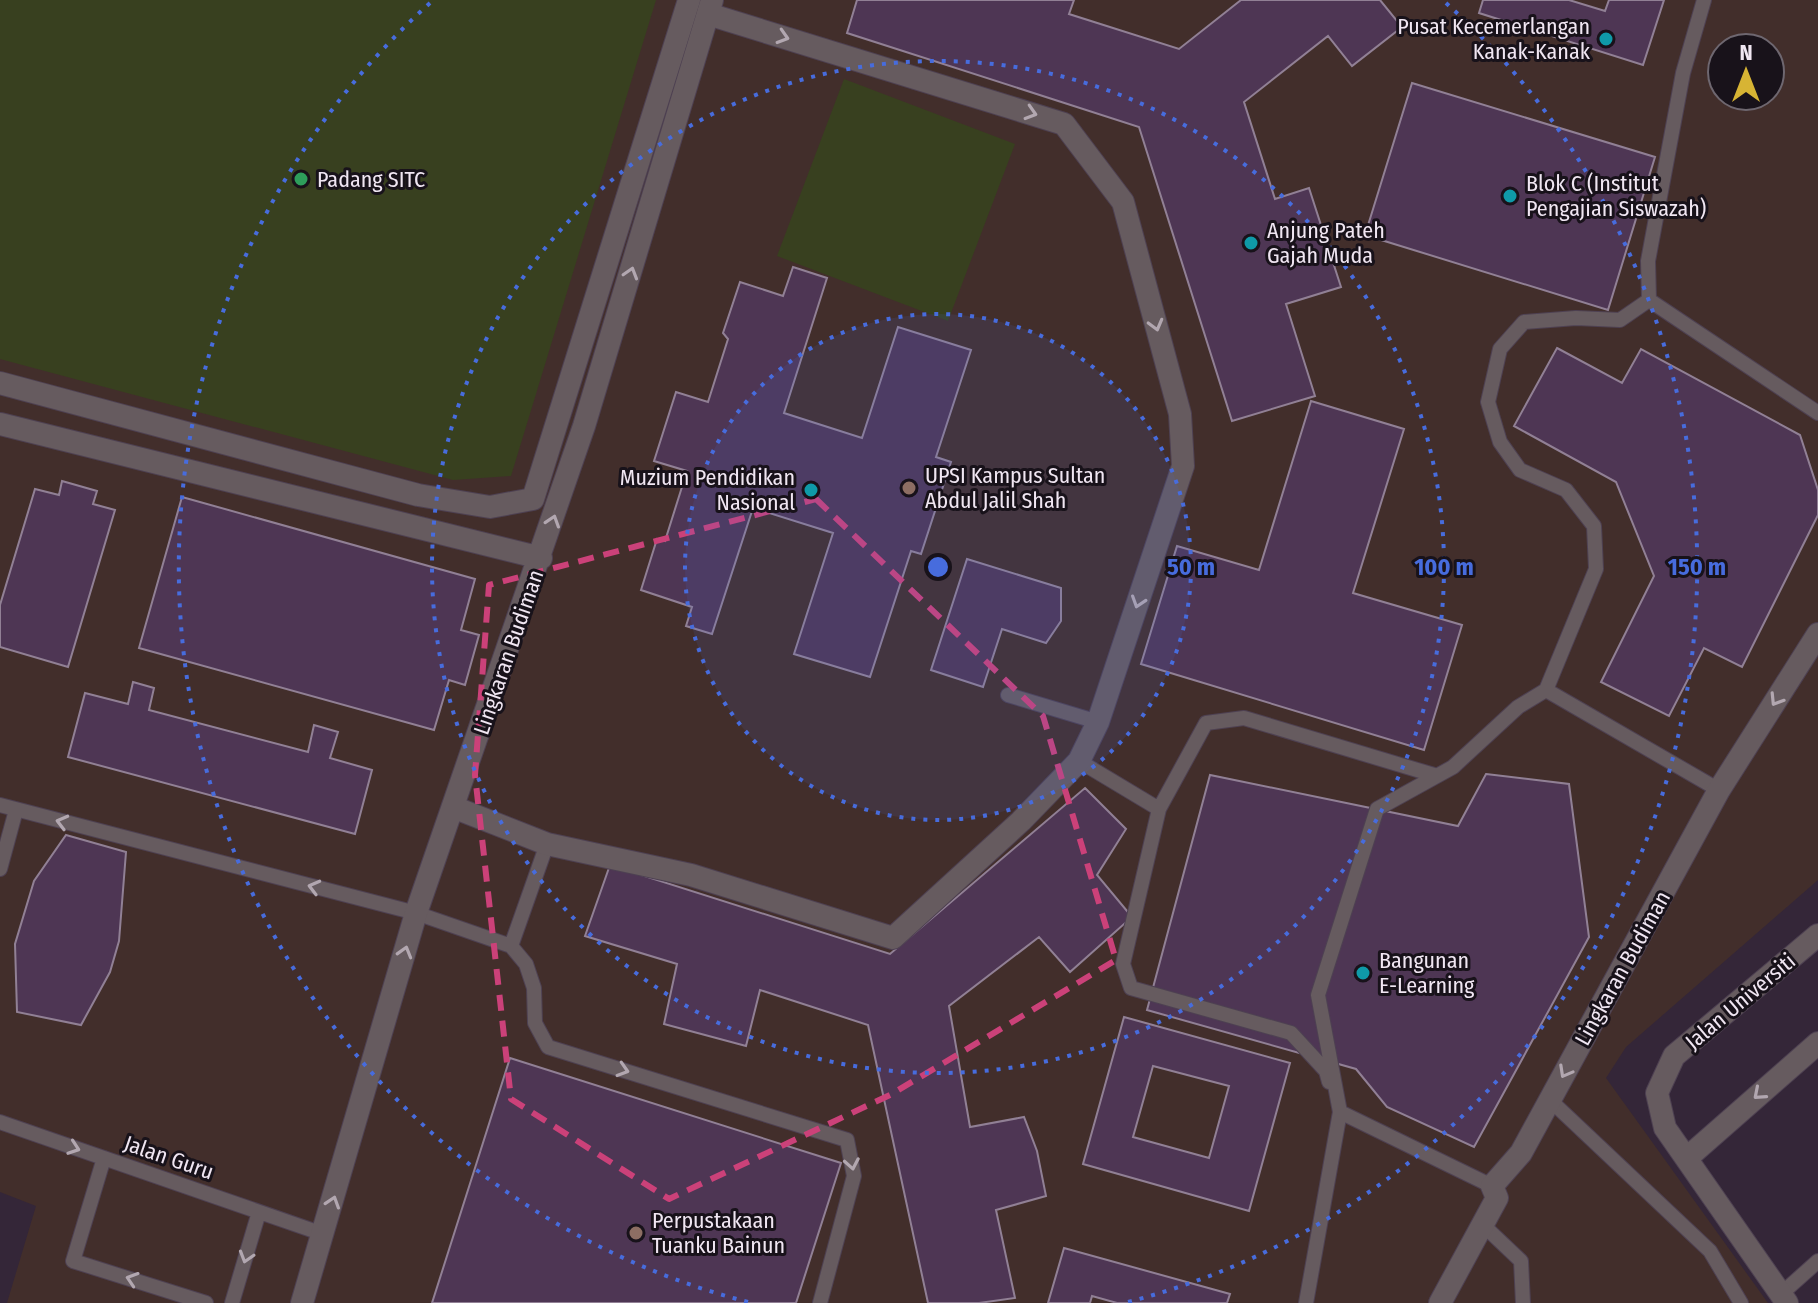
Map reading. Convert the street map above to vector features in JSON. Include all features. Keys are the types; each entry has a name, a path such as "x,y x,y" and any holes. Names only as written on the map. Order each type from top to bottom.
{"street":[{"path":"0,383 418,495 490,507 533,499 689,0"},
{"path":"453,807 547,844 691,875 893,938 1021,821 1079,761 1098,722 1183,466 1180,414 1123,202 1064,124 710,7"},
{"name":"Lingkaran Budiman","path":"302,1303 416,913 541,558 710,7"},
{"path":"0,424 541,558"},
{"name":"Lingkaran Budiman","path":"1440,1303 1497,1198 1492,1186 1521,1153 1719,790 1818,634"},
{"name":"Jalan Universiti","path":"1784,1298 1665,1128 1657,1093 1674,1056 1818,935"},
{"path":"1687,1158 1818,1043"}],"lane":[{"path":"1649,300 1648,261 1683,73 1704,0"},
{"path":"1649,300 1818,413"},
{"path":"1306,1303 1340,1112 1318,995 1377,809 1453,767 1518,707 1546,690 1596,569 1594,526 1566,490 1520,470 1500,442 1488,402 1500,349 1524,322 1576,318 1620,320 1649,300"},
{"path":"1546,690 1719,790"},
{"path":"1008,695 1098,722"},
{"path":"1434,775 1244,718 1206,723 1159,809 1123,964 1131,988 1291,1033 1326,1071 1340,1112 1492,1186"},
{"path":"1079,761 1159,809"},
{"path":"0,805 416,913 511,946 526,964 534,988 535,1023 548,1047 847,1140 854,1176 820,1303"},
{"path":"0,869 16,810"},
{"path":"511,946 547,844"},
{"path":"1550,1100 1710,1251 1741,1303"},
{"name":"Jalan Guru","path":"0,1122 323,1234"},
{"path":"104,1158 73,1261 206,1303"},
{"path":"232,1303 259,1212"},
{"path":"1482,1224 1521,1261 1523,1303"},
{"path":"1784,1298 1818,1261"}],"highlighted area":[{"path":"816,499 1043,716 1116,960 890,1095 669,1199 511,1099 475,775 489,585"}],"shaded area":[{"name":"UPSI Kampus Sultan Abdul Jalil Shah","path":"0,0 1818,0 1818,880 1626,1047 1606,1078 1768,1303 7,1303 36,1206 0,1192"}],"green space":[{"name":"Padang SITC","path":"0,0 656,0 511,476 453,480 0,359"},
{"path":"844,79 1015,144 948,321 777,256"}],"building":[{"name":"Anjung Pateh Gajah Muda","path":"857,0 1074,0 1069,14 1179,49 1241,0 1380,0 1402,27 1352,66 1328,36 1244,102 1275,199 1309,188 1341,287 1286,304 1315,396 1232,421 1139,127 847,33"},
{"name":"Pusat Kecemerlangan Kanak-Kanak","path":"1483,0 1569,0 1605,11 1609,0 1664,0 1643,65 1479,13"},
{"name":"Blok C (Institut Pengajian Siswazah)","path":"1412,83 1655,157 1608,310 1365,235"},
{"name":"Muzium Pendidikan Nasional","path":"793,267 827,278 784,413 862,438 898,327 971,350 936,457 951,462 921,554 911,551 870,677 794,654 833,533 753,508 712,634 686,626 692,607 641,590 657,539 665,541 687,471 654,461 676,392 708,402 728,339 723,333 740,282 783,296"},
{"path":"1557,348 1622,383 1641,349 1800,435 1818,490 1818,515 1742,667 1704,648 1669,716 1601,682 1654,576 1616,482 1514,426"},
{"path":"1311,401 1404,429 1353,593 1462,625 1424,750 1141,664 1177,546 1259,570"},
{"path":"62,481 97,491 93,504 115,510 68,667 0,647 0,605 35,489 59,495"},
{"path":"182,497 475,579 461,630 479,635 465,685 449,680 434,730 139,648"},
{"path":"967,559 1061,588 1061,621 1046,643 1002,629 983,687 931,670"},
{"path":"133,682 154,688 149,710 308,752 314,725 338,732 330,758 372,770 355,834 68,757 85,693 128,704"},
{"name":"Bangunan E-Learning","path":"1486,774 1569,784 1589,937 1474,1147 1387,1107 1356,1069 1147,1010 1210,775 1458,826"},
{"path":"1085,788 1126,829 1097,875 1132,917 1070,972 1039,937 949,1006 970,1127 1024,1117 1037,1151 1046,1196 996,1210 1015,1298 979,1303 928,1303 868,1025 760,990 746,1046 664,1024 677,964 585,936 610,865 890,954"},
{"path":"66,835 126,852 119,941 110,972 81,1025 17,1012 15,944 34,881"},
{"path":"1124,1017 1290,1063 1249,1211 1083,1164","holes":["1153,1066 1229,1086 1209,1158 1133,1137"]},
{"name":"Perpustakaan Tuanku Bainun","path":"510,1058 841,1163 796,1303 432,1303"},
{"path":"1064,1248 1230,1294 1227,1303 1117,1303 1092,1296 1090,1303 1048,1303"}],"place":[{"name":"Pusat Kecemerlangan Kanak-Kanak","path":"1606,39"},
{"name":"Padang SITC","path":"301,179"},
{"name":"Blok C (Institut Pengajian Siswazah)","path":"1510,196"},
{"name":"Anjung Pateh Gajah Muda","path":"1251,243"},
{"name":"UPSI Kampus Sultan Abdul Jalil Shah","path":"909,488"},
{"name":"Muzium Pendidikan Nasional","path":"811,490"},
{"name":"Bangunan E-Learning","path":"1363,973"},
{"name":"Perpustakaan Tuanku Bainun","path":"636,1233"}]}
